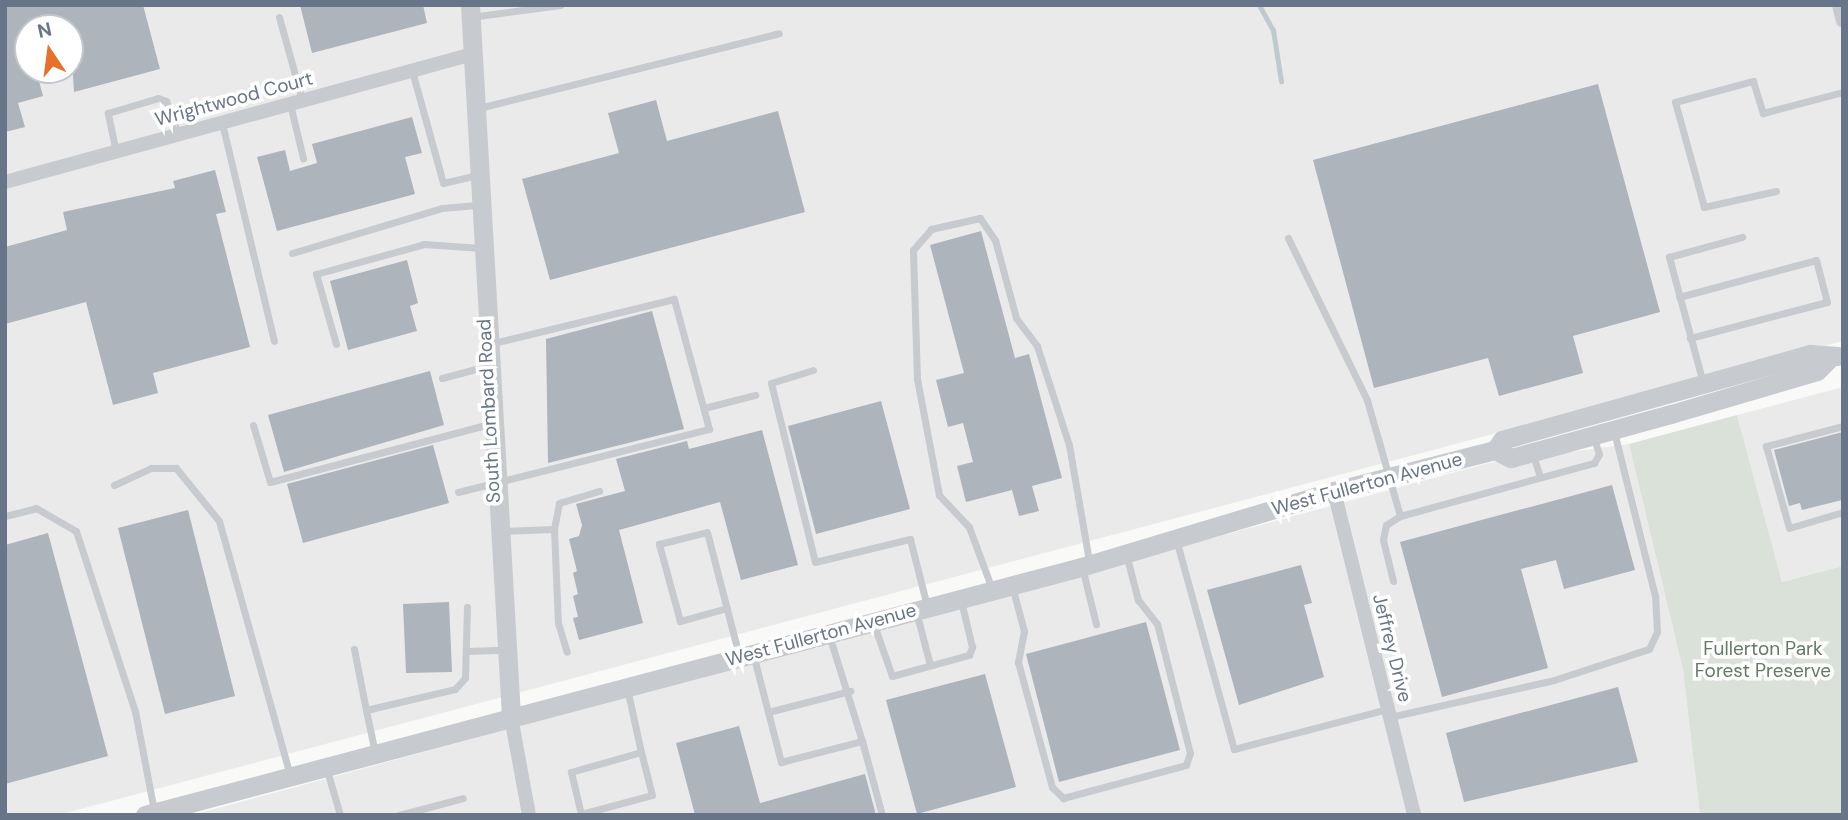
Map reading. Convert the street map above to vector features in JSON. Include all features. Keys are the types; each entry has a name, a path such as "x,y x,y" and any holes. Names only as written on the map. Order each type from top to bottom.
{"street":[{"path":"1839,5 1843,20"},
{"name":"South Lombard Road","path":"470,11 486,366 503,650 511,717 529,815"},
{"name":"Wrightwood Court","path":"5,182 472,54"},
{"name":"West Fullerton Avenue","path":"1495,450 1502,440 1810,354 1836,356"},
{"name":"West Fullerton Avenue","path":"150,814 177,811 290,776 1085,565 1387,477 1495,450 1511,457 1614,430 1817,371 1836,356"},
{"name":"Jeffrey Drive","path":"1334,491 1414,815"}],"lane":[{"path":"470,11 560,5"},
{"path":"279,17 296,102 303,158"},
{"path":"475,109 779,33"},
{"path":"412,70 443,183 478,175"},
{"path":"1776,191 1704,207 1675,102 1753,81 1763,113 1843,92"},
{"path":"116,152 108,113 158,98 166,100 178,135"},
{"path":"222,122 274,341"},
{"path":"292,253 442,208 479,205"},
{"path":"1097,624 1085,565 1069,445 1037,346 1016,318 995,240 980,218 931,229 913,250 917,379 939,495 968,527 1024,631 1018,662 1052,786 1063,798 1186,765 1190,753 1157,624 1139,600 1126,553"},
{"path":"1703,384 1669,257 1742,237"},
{"path":"1287,238 1345,346 1400,516"},
{"path":"336,344 316,274 424,244 481,248"},
{"path":"1679,297 1816,260 1827,302 1690,338"},
{"path":"458,492 709,429 674,299 485,345"},
{"path":"442,378 486,366"},
{"path":"813,370 771,383 815,562 910,540 930,665"},
{"path":"704,408 755,395"},
{"path":"253,425 270,482 490,424"},
{"path":"1843,426 1766,446 1789,528 1843,512"},
{"path":"1176,538 1234,749 1389,713 1554,680 1649,649 1657,632 1655,596 1614,430"},
{"path":"1393,580 1383,540 1386,525 1400,516 1594,463 1599,454 1593,435"},
{"path":"1532,452 1539,478"},
{"path":"114,485 151,468 176,468 219,521 290,776"},
{"path":"567,652 558,623 554,528 559,503 599,491"},
{"path":"5,516 36,508 76,531 117,648 150,814"},
{"path":"496,531 554,528"},
{"path":"727,608 680,621 659,544 706,531 727,608 768,712 781,762 862,741"},
{"path":"873,621 885,671 892,676 969,655 972,647 960,598"},
{"path":"366,710 455,689 465,678 468,651 467,607"},
{"path":"828,633 850,691 882,815"},
{"path":"354,649 376,753"},
{"path":"468,651 503,650"},
{"path":"627,686 652,794 581,814 571,772 641,752"},
{"path":"768,712 850,691"},
{"path":"326,767 340,815"},
{"path":"399,815 463,797"}],"shaded area":[{"path":"5,5 1843,5 1843,341 58,815 5,815"},
{"path":"1843,387 1843,566 1782,582 1737,415"},
{"path":"1629,444 1683,670 1700,815 192,815 1489,463"}],"green space":[{"name":"Fullerton Park Forest Preserve","path":"1737,415 1782,582 1843,566 1843,815 1700,815 1683,670 1629,444"}],"building":[{"path":"5,5 143,5 160,69 74,92 74,84 84,84 84,14 14,14 14,84 40,84 43,96 18,103 25,127 5,132"},
{"path":"300,5 423,5 427,23 312,53"},
{"path":"1598,84 1660,312 1573,336 1583,373 1499,396 1488,358 1374,388 1313,160"},
{"path":"656,100 667,141 778,111 805,212 550,280 522,179 619,153 608,113"},
{"path":"412,117 422,153 405,157 415,194 277,231 257,157 285,150 290,171 317,163 312,144"},
{"path":"215,170 226,212 216,214 250,347 153,373 158,393 113,405 86,302 5,324 5,247 67,230 63,212 175,188 173,181"},
{"path":"981,231 1015,358 1029,354 1062,478 1032,486 1039,511 1019,516 1012,490 966,502 957,466 973,462 963,423 948,427 936,380 964,373 930,245"},
{"path":"407,260 418,303 410,306 417,331 348,350 330,281"},
{"path":"652,311 684,429 548,463 546,339"},
{"path":"430,371 444,425 284,472 268,415"},
{"path":"881,401 910,509 816,534 788,426"},
{"path":"762,430 798,565 741,580 720,502 619,530 643,623 579,640 573,618 578,617 573,596 578,594 573,573 577,571 569,539 579,536 582,525 576,504 625,491 616,459 687,441 689,449"},
{"path":"1843,432 1842,500 1802,510 1800,503 1789,506 1774,450"},
{"path":"433,445 449,503 303,543 287,484"},
{"path":"1612,485 1635,570 1564,589 1556,560 1521,569 1548,668 1442,697 1400,542"},
{"path":"188,510 235,696 165,714 118,528"},
{"path":"48,533 108,756 5,784 5,545"},
{"path":"1301,565 1312,603 1304,605 1324,677 1239,705 1207,590"},
{"path":"449,602 452,672 406,673 403,604"},
{"path":"1146,622 1180,750 1059,782 1026,654"},
{"path":"985,674 1016,787 917,814 886,700"},
{"path":"1618,687 1638,762 1464,802 1446,733"},
{"path":"739,726 760,803 865,774 876,815 695,815 676,743"}],"waterway":[{"path":"1259,5 1273,30 1281,81"}]}
